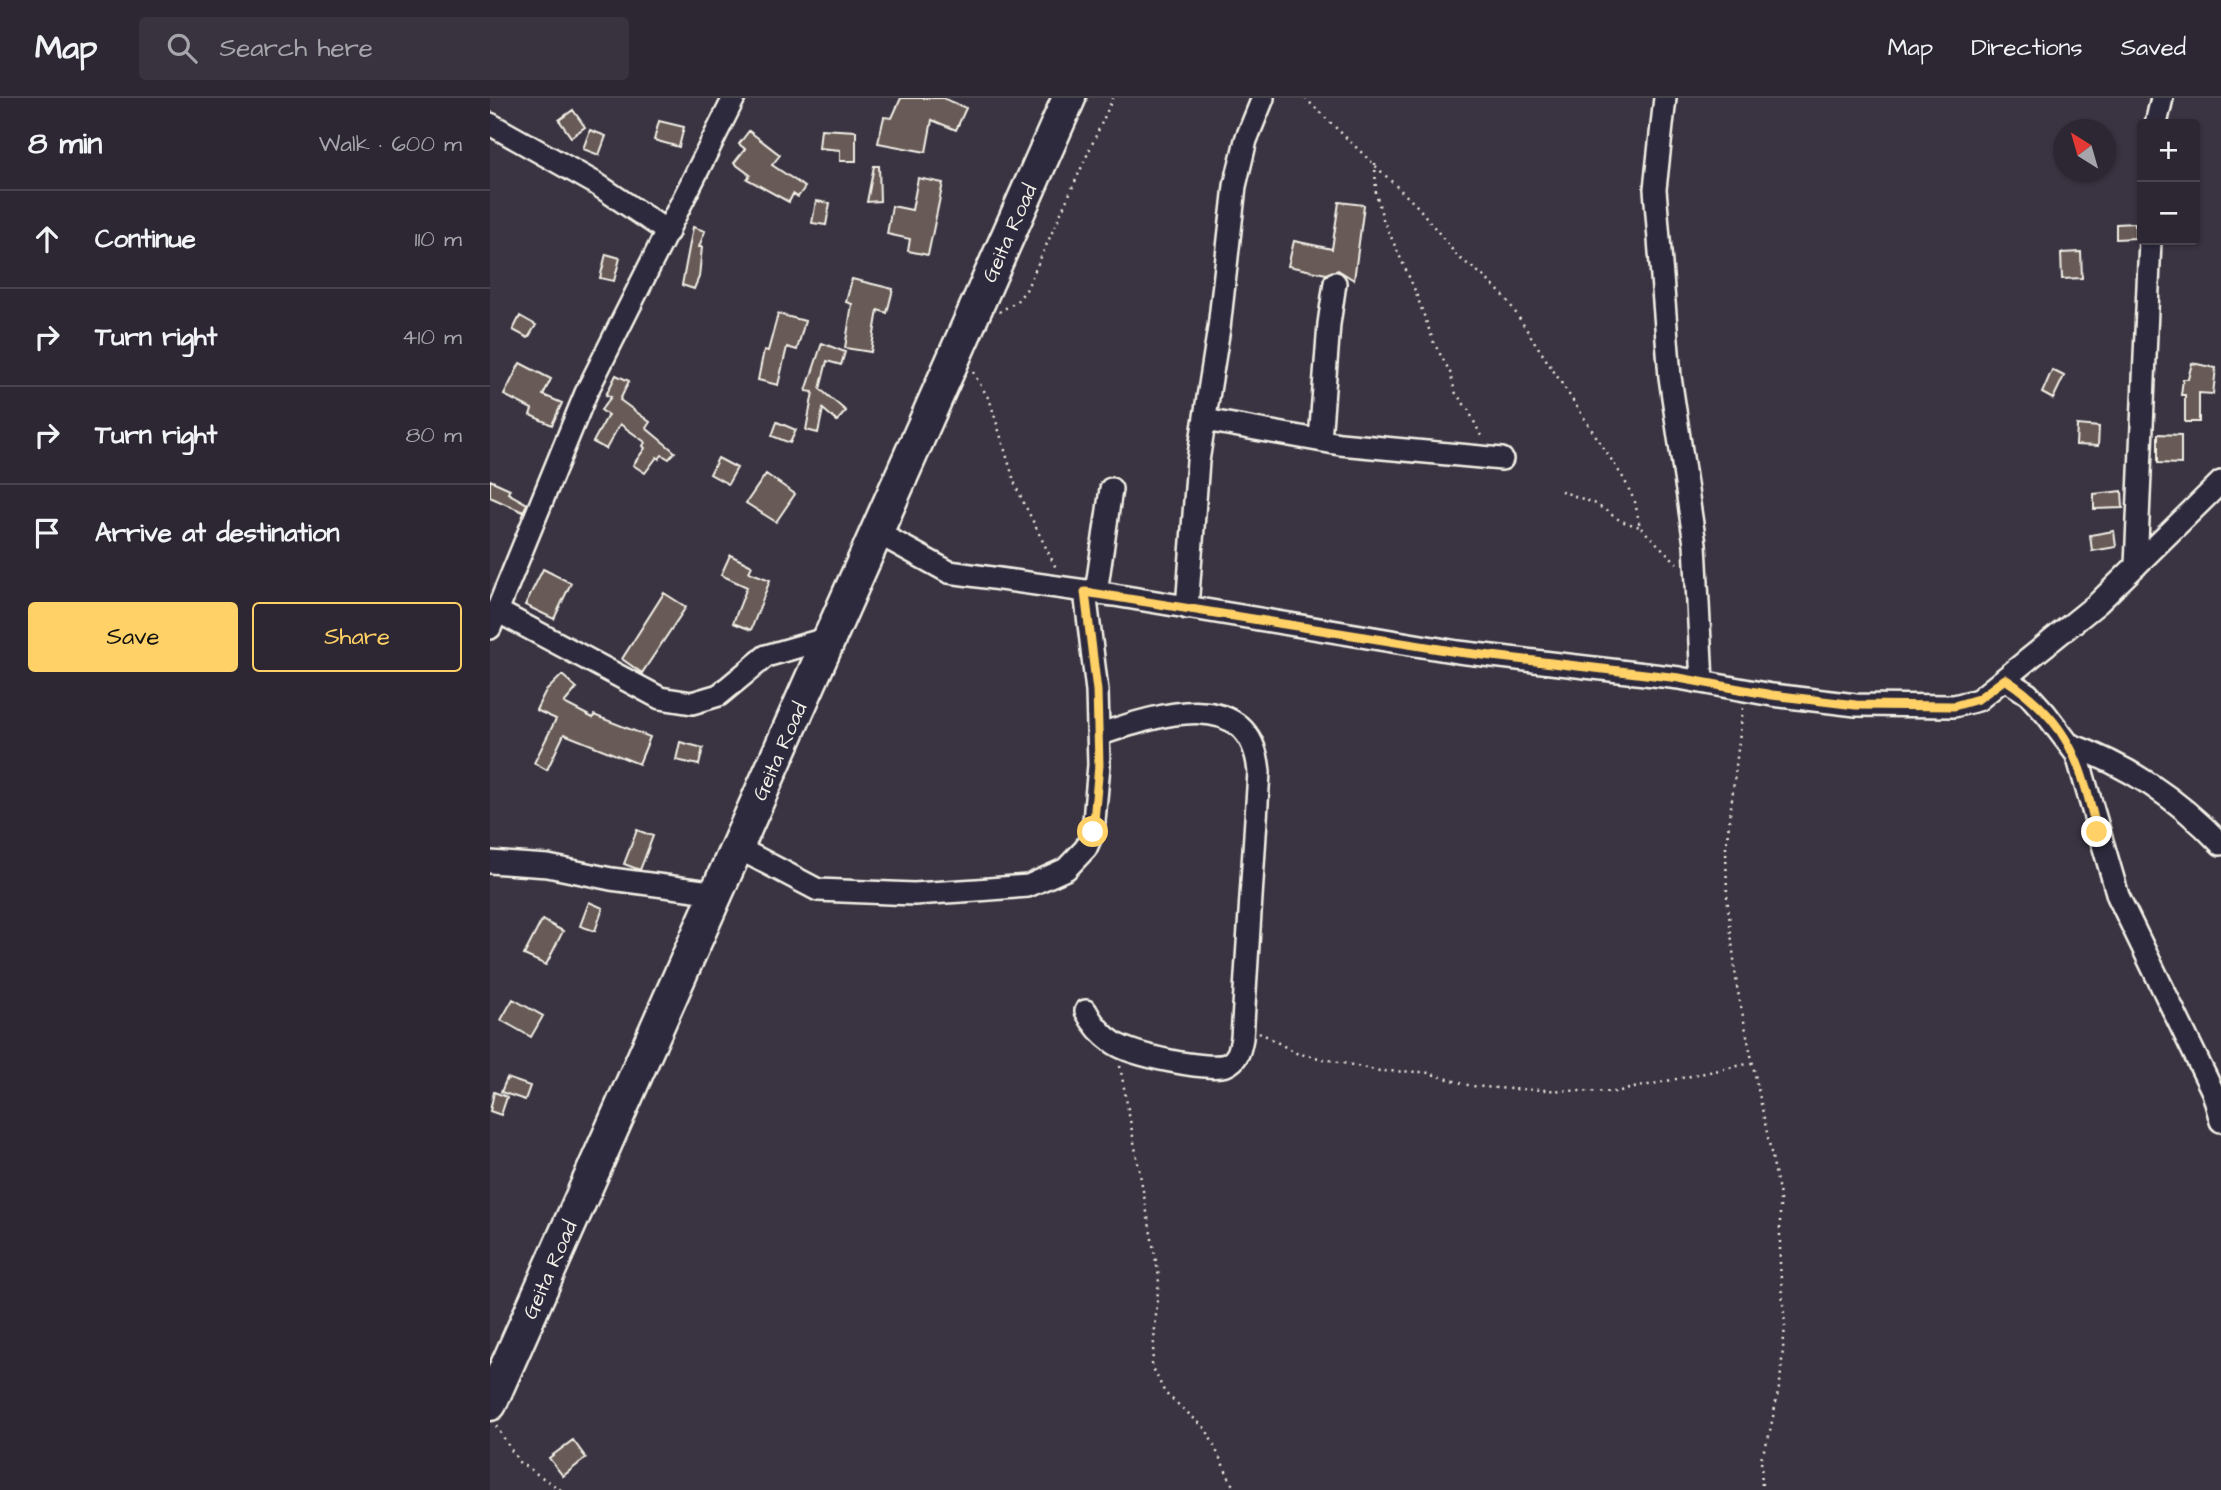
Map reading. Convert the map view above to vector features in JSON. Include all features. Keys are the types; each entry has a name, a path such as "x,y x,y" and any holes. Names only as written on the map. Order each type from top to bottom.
{"highway":[{"name":"Geita Road","path":"490,1404 1069,98"}],"street":[{"path":"734,98 586,393 493,619 660,698 692,703 719,695 766,656 832,637"},
{"path":"1187,608 1196,474 1235,186 1246,140 1263,98"},
{"path":"1665,98 1655,188 1660,274 1671,389 1691,514 1698,586 1702,682"},
{"path":"2157,119 2162,98"},
{"path":"490,124 596,183 668,232"},
{"path":"2136,566 2150,245"},
{"path":"1320,440 1335,283"},
{"path":"1205,420 1320,440 1493,458"},
{"path":"878,533 949,572 1458,652 1702,682 1856,705 1954,706 1978,699 2098,603 2221,482"},
{"path":"738,848 818,890 915,894 1028,886 1066,869 1090,840 1097,792 1097,691 1083,591 1111,489"},
{"path":"2005,679 2028,694 2069,744 2086,785 2097,832 2118,896 2213,1092 2221,1121"},
{"path":"1086,1011 1095,1028 1116,1045 1194,1065 1226,1065 1236,1058 1243,1025 1259,772 1257,749 1247,731 1234,720 1197,713 1158,715 1098,735"},
{"path":"2069,744 2107,758 2154,784 2199,821 2221,844"},
{"path":"490,862 548,866 611,879 718,893"}],"path":[{"path":"996,314 1016,302 1026,290 1113,98"},
{"path":"1305,98 1375,162 1436,226 1458,257 1506,298 1624,479 1635,502 1640,527"},
{"path":"1375,162 1376,194 1383,219 1414,288 1434,343 1450,372 1455,392 1493,458"},
{"path":"971,369 990,401 1016,487 1083,591"},
{"path":"1561,491 1594,503 1621,521 1640,527 1698,586"},
{"path":"1745,690 1726,849 1727,896 1737,986 1780,1196 1780,1266 1785,1326 1780,1383 1769,1436 1761,1458 1762,1490"},
{"path":"1243,1025 1268,1035 1296,1053 1380,1071 1425,1072 1471,1086 1510,1089 1615,1091 1752,1063"},
{"path":"1116,1045 1159,1277 1152,1366 1166,1392 1206,1429 1235,1490"},
{"path":"490,1417 519,1462 561,1490"}],"building":[{"path":"901,98 943,98 966,108 956,130 932,120 926,152 878,143 884,117 892,118"},
{"path":"573,110 585,127 571,137 559,120"},
{"path":"659,121 684,127 679,147 654,140"},
{"path":"821,129 856,131 856,161 840,161 840,150 819,148"},
{"path":"590,130 606,136 599,155 583,149"},
{"path":"749,131 780,155 772,165 805,187 798,197 793,194 789,202 747,179 750,175 734,163 745,149 739,144"},
{"path":"874,166 879,166 880,201 867,202"},
{"path":"918,178 943,183 928,255 908,251 910,239 887,234 892,206 912,210"},
{"path":"816,201 830,203 826,225 812,223"},
{"path":"1339,202 1364,205 1354,280 1338,270 1326,274 1288,266 1294,241 1332,249"},
{"path":"2135,223 2135,238 2116,239 2116,224"},
{"path":"693,227 705,231 699,247 702,247 699,277 694,289 682,285"},
{"path":"2081,252 2082,278 2062,279 2061,253"},
{"path":"606,254 620,258 614,281 600,278"},
{"path":"852,279 893,289 887,313 878,310 871,352 845,348 852,304 846,302"},
{"path":"778,314 805,321 797,350 787,347 778,385 758,380 764,350 768,351"},
{"path":"520,316 536,325 528,338 513,330"},
{"path":"822,343 845,352 841,365 827,361 820,389 846,411 837,421 823,409 818,433 806,430 813,392 806,391"},
{"path":"520,363 551,379 543,395 562,403 552,425 530,415 532,409 504,395"},
{"path":"2192,363 2216,368 2213,394 2199,393 2199,422 2185,422 2185,395 2181,395 2183,379 2188,379"},
{"path":"2052,370 2064,376 2053,399 2042,393"},
{"path":"616,375 629,381 620,400 650,422 646,428 675,452 669,459 662,455 659,459 657,457 645,473 633,465 645,448 645,442 620,424 606,449 593,442 608,415 601,410 611,397 606,395"},
{"path":"777,422 796,430 790,443 772,436"},
{"path":"2077,425 2099,427 2098,446 2076,445"},
{"path":"2158,434 2181,435 2181,464 2158,463"},
{"path":"718,458 737,468 728,484 710,474"},
{"path":"766,474 795,494 776,522 746,503"},
{"path":"490,480 510,489 508,493 527,504 523,512 490,497"},
{"path":"2122,491 2123,508 2094,509 2094,494"},
{"path":"2114,531 2116,547 2092,551 2090,535"},
{"path":"730,555 752,566 749,572 770,580 751,630 733,623 747,587 721,575"},
{"path":"543,569 571,583 554,619 525,605"},
{"path":"664,593 686,607 642,673 622,659"},
{"path":"562,675 577,688 564,703 593,718 594,715 650,737 639,764 564,734 547,770 534,763 556,719 536,710 545,692"},
{"path":"680,742 703,748 699,765 676,760"},
{"path":"637,830 653,836 640,870 624,864"},
{"path":"589,902 603,908 595,931 580,926"},
{"path":"542,920 563,931 546,965 524,955"},
{"path":"513,999 543,1016 531,1037 501,1020"},
{"path":"507,1078 530,1086 525,1100 501,1092"},
{"path":"494,1092 507,1097 501,1115 490,1111"},
{"path":"573,1440 586,1458 563,1476 549,1458"}],"route":[{"path":"1093,832 1099,765 1097,691 1085,592 1458,652 1679,678 1772,695 1856,705 1954,706 1978,699 2005,679 2028,694 2077,755 2097,832"}]}
